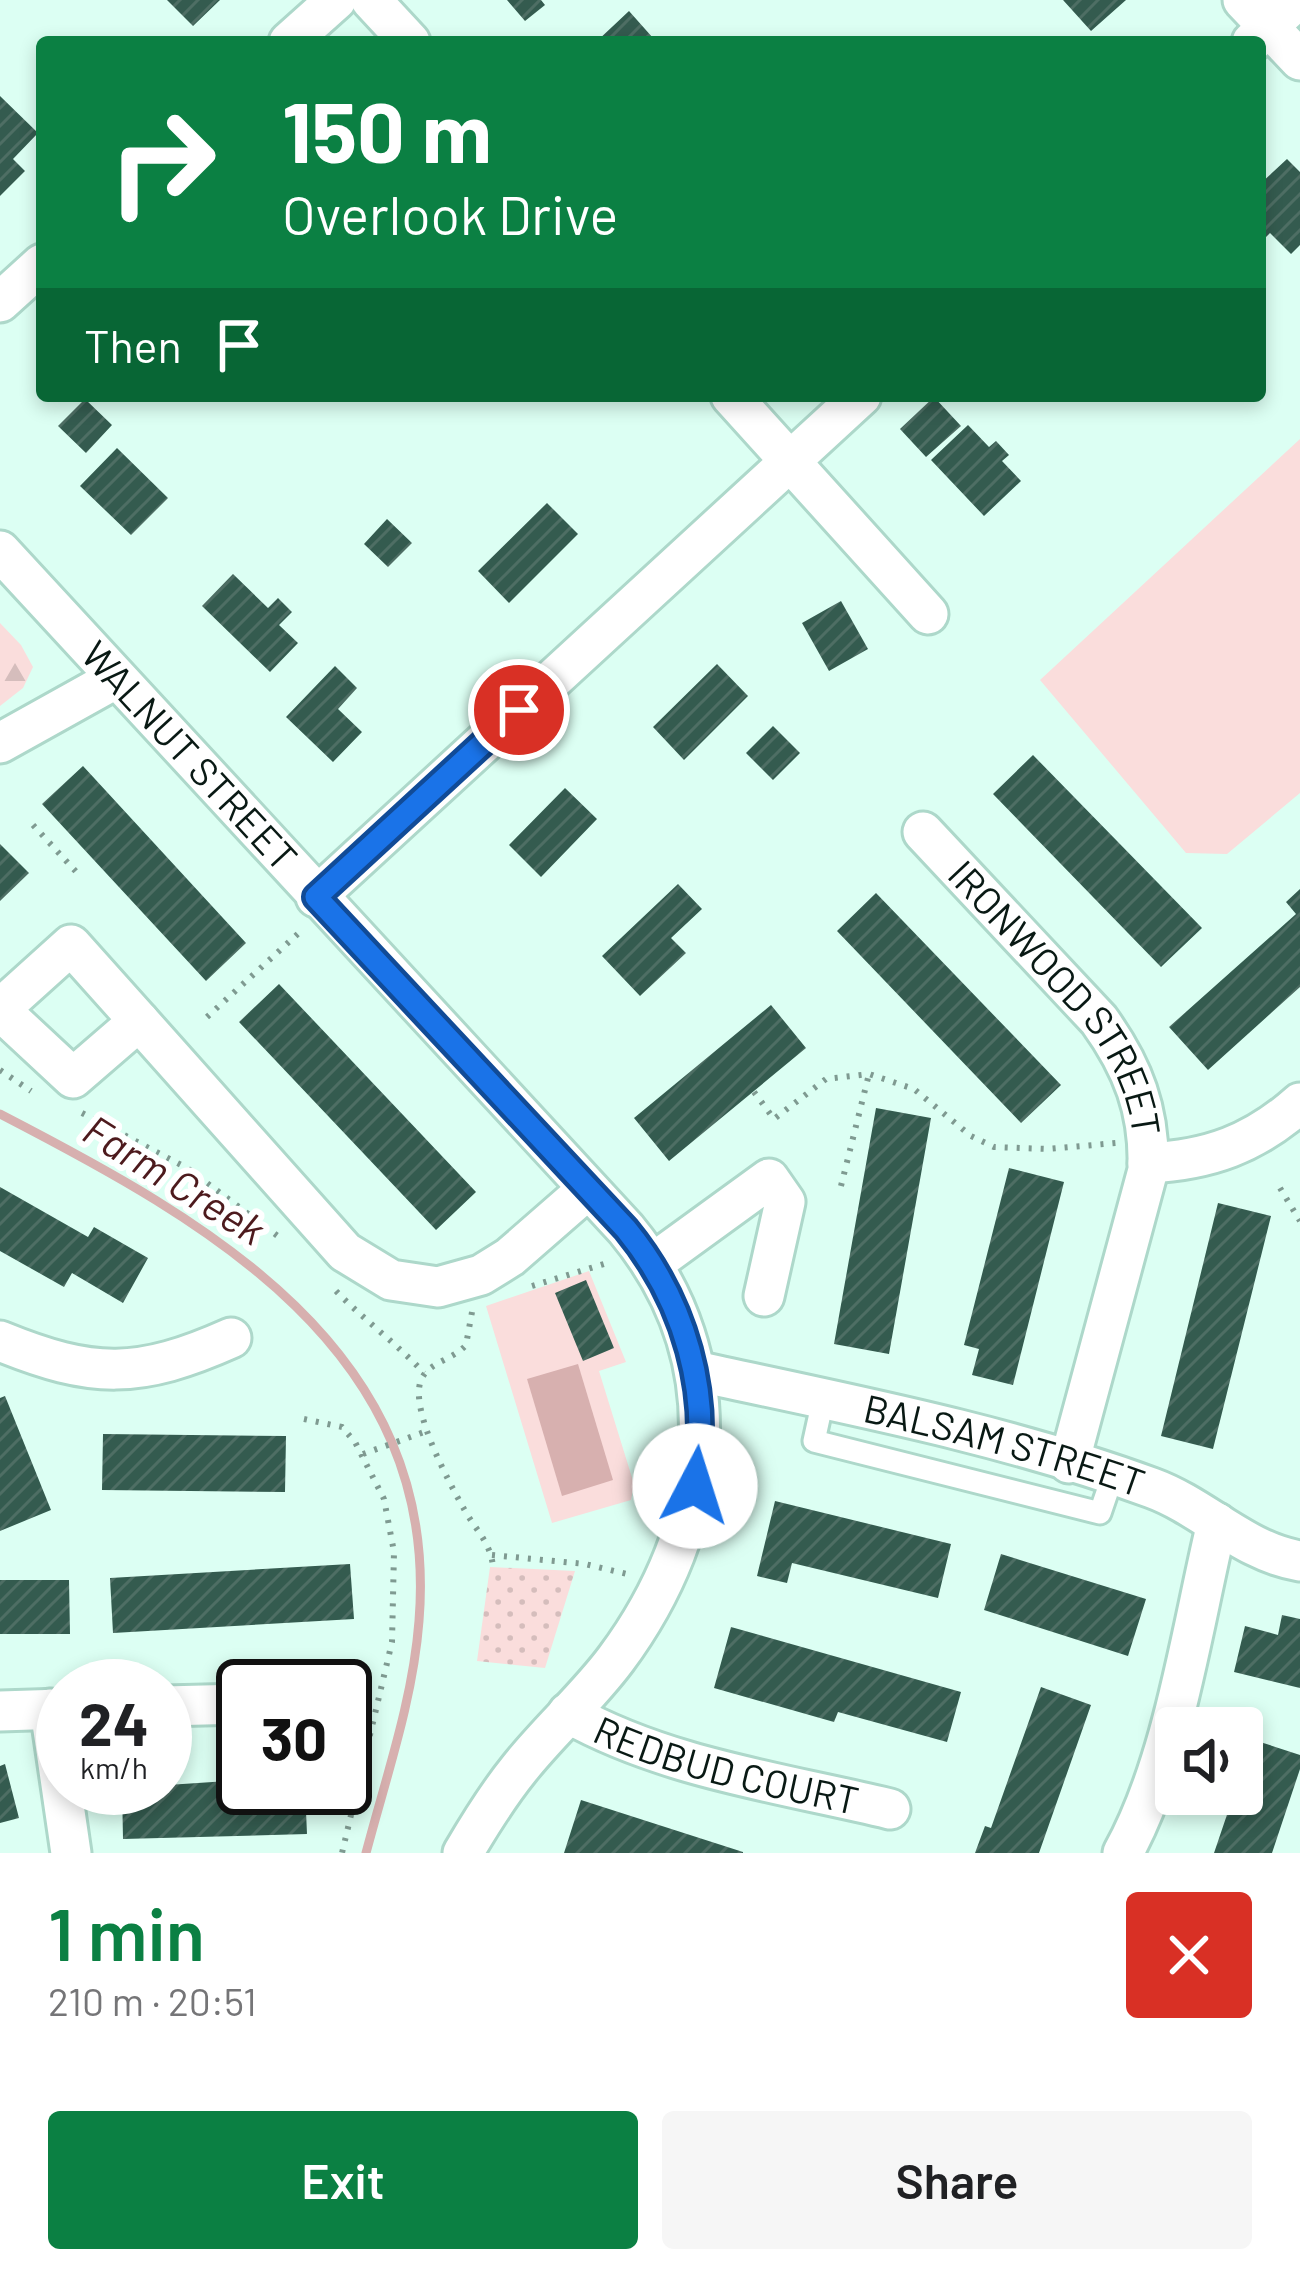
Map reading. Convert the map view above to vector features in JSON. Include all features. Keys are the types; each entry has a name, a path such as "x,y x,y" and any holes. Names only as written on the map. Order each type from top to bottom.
{"street":[{"path":"296,36 336,0"},
{"path":"371,0 404,36"},
{"path":"1298,0 1254,23 1300,60"},
{"path":"0,302 36,269"},
{"path":"735,402 928,614"},
{"path":"310,912 854,402"},
{"name":"WALNUT STREET","path":"0,551 115,679 310,912 588,1189 652,1264 677,1311 695,1371 701,1424 700,1462 679,1548 654,1601 615,1661 519,1768 464,1853"},
{"path":"0,743 115,679"},
{"name":"IRONWOOD STREET","path":"923,832 1099,1020 1122,1051 1138,1086 1147,1124 1070,1462"},
{"path":"139,1021 73,1078 0,1010 71,945 139,1021 345,1252 391,1280 438,1287 482,1275 510,1257 588,1189"},
{"path":"1137,1152 1187,1161 1218,1154 1254,1138 1300,1103"},
{"path":"652,1264 769,1180 785,1202 764,1296"},
{"path":"0,1341 55,1364 115,1370 167,1364 231,1338"},
{"name":"BALSAM STREET","path":"695,1371 930,1424 1113,1474 1156,1490 1252,1546 1300,1561"},
{"path":"1123,1853 1157,1775 1217,1523"},
{"path":"0,1711 36,1710"},
{"name":"REDBUD COURT","path":"568,1713 611,1737 657,1754 890,1809"},
{"path":"67,1815 71,1853"}],"lane":[{"path":"824,1400 814,1441 836,1447 1100,1513 1113,1474"}],"path":[{"path":"33,825 80,875"},
{"path":"208,1017 310,912"},
{"path":"0,1070 48,1099"},
{"path":"754,1092 774,1119 826,1078 869,1074 914,1089 976,1140 994,1147 1137,1152"},
{"path":"841,1186 869,1074"},
{"path":"77,1112 187,1168 298,1253"},
{"path":"1280,1188 1300,1221"},
{"path":"523,1288 607,1262"},
{"path":"334,1288 424,1373"},
{"path":"478,1304 461,1351 424,1373 419,1391 428,1431 464,1510 492,1555 493,1567"},
{"path":"304,1419 342,1427 364,1453 389,1518 392,1642 342,1853"},
{"path":"364,1453 428,1431"},
{"path":"492,1555 585,1564 627,1574"}],"green space":[{"path":"1300,439 1300,793 1227,854 1186,853 1040,680"},
{"path":"0,623 21,645 33,667 23,688 0,706"},
{"path":"589,1271 626,1362 599,1371 634,1484 631,1500 552,1523 486,1306"},
{"path":"490,1567 575,1571 545,1668 477,1661"}],"shaded area":[{"path":"578,1364 613,1480 562,1496 527,1379"}],"building":[{"path":"167,0 220,0 193,26"},
{"path":"507,0 541,0 545,5 525,21"},
{"path":"1063,0 1126,0 1091,31"},
{"path":"629,11 651,36 602,36"},
{"path":"0,96 36,135 13,159 25,171 0,196"},
{"path":"1287,159 1300,172 1300,245 1291,254 1270,233 1266,237 1266,178"},
{"path":"82,402 88,402 112,425 86,453 58,426"},
{"path":"929,402 939,402 961,426 926,457 900,429"},
{"path":"968,425 989,447 996,441 1009,455 1002,461 1021,481 984,516 931,460"},
{"path":"117,448 168,498 131,535 80,486"},
{"path":"547,503 578,534 509,603 478,571"},
{"path":"387,519 412,543 388,567 364,544"},
{"path":"233,574 268,608 278,598 292,612 279,625 298,643 270,672 202,606"},
{"path":"841,601 868,649 829,671 802,623"},
{"path":"717,664 748,696 684,760 653,727"},
{"path":"335,666 357,688 338,709 362,732 333,762 286,717"},
{"path":"773,726 800,753 773,780 746,753"},
{"path":"1033,755 1202,928 1161,967 993,794"},
{"path":"83,766 246,943 206,981 42,804"},
{"path":"565,788 597,819 541,877 509,845"},
{"path":"0,844 29,873 0,901"},
{"path":"678,884 702,909 671,938 686,953 640,996 602,956"},
{"path":"1300,889 1300,987 1208,1070 1169,1027 1296,914 1286,902"},
{"path":"876,893 1061,1085 1021,1123 837,931"},
{"path":"279,984 476,1192 436,1230 239,1022"},
{"path":"771,1005 806,1048 669,1161 634,1118"},
{"path":"876,1108 931,1118 889,1354 834,1344"},
{"path":"1009,1168 1064,1182 1013,1385 972,1375 979,1349 964,1345"},
{"path":"0,1187 88,1237 94,1227 148,1258 123,1303 72,1273 64,1287 0,1251"},
{"path":"1218,1203 1271,1216 1213,1449 1161,1436"},
{"path":"586,1280 614,1348 583,1361 555,1293"},
{"path":"5,1396 51,1510 0,1531 0,1398"},
{"path":"103,1434 286,1436 285,1492 102,1490"},
{"path":"775,1501 951,1544 938,1598 792,1563 787,1583 757,1576"},
{"path":"1001,1554 1146,1599 1128,1656 984,1610"},
{"path":"350,1564 354,1619 113,1633 110,1578"},
{"path":"0,1580 69,1580 70,1634 0,1634"},
{"path":"1282,1615 1300,1619 1300,1688 1234,1672 1245,1626 1278,1635"},
{"path":"731,1627 961,1692 947,1742 838,1712 834,1722 714,1688"},
{"path":"1041,1687 1091,1705 1039,1853 975,1853 985,1826 991,1828"},
{"path":"1263,1743 1300,1755 1300,1769 1272,1853 1214,1853 1227,1815 1263,1815"},
{"path":"5,1764 19,1818 0,1823 0,1766"},
{"path":"216,1782 216,1815 306,1815 307,1834 123,1839 123,1815 192,1815 192,1783"},
{"path":"581,1800 743,1852 743,1853 564,1853"}],"waterway":[{"name":"Farm Creek","path":"0,1114 156,1200 229,1250 295,1306 351,1370 392,1442 416,1526 419,1621 405,1709 366,1853"}],"route":[{"path":"519,710 316,897 626,1229 652,1264 677,1311 695,1371 701,1424 695,1486"}]}
